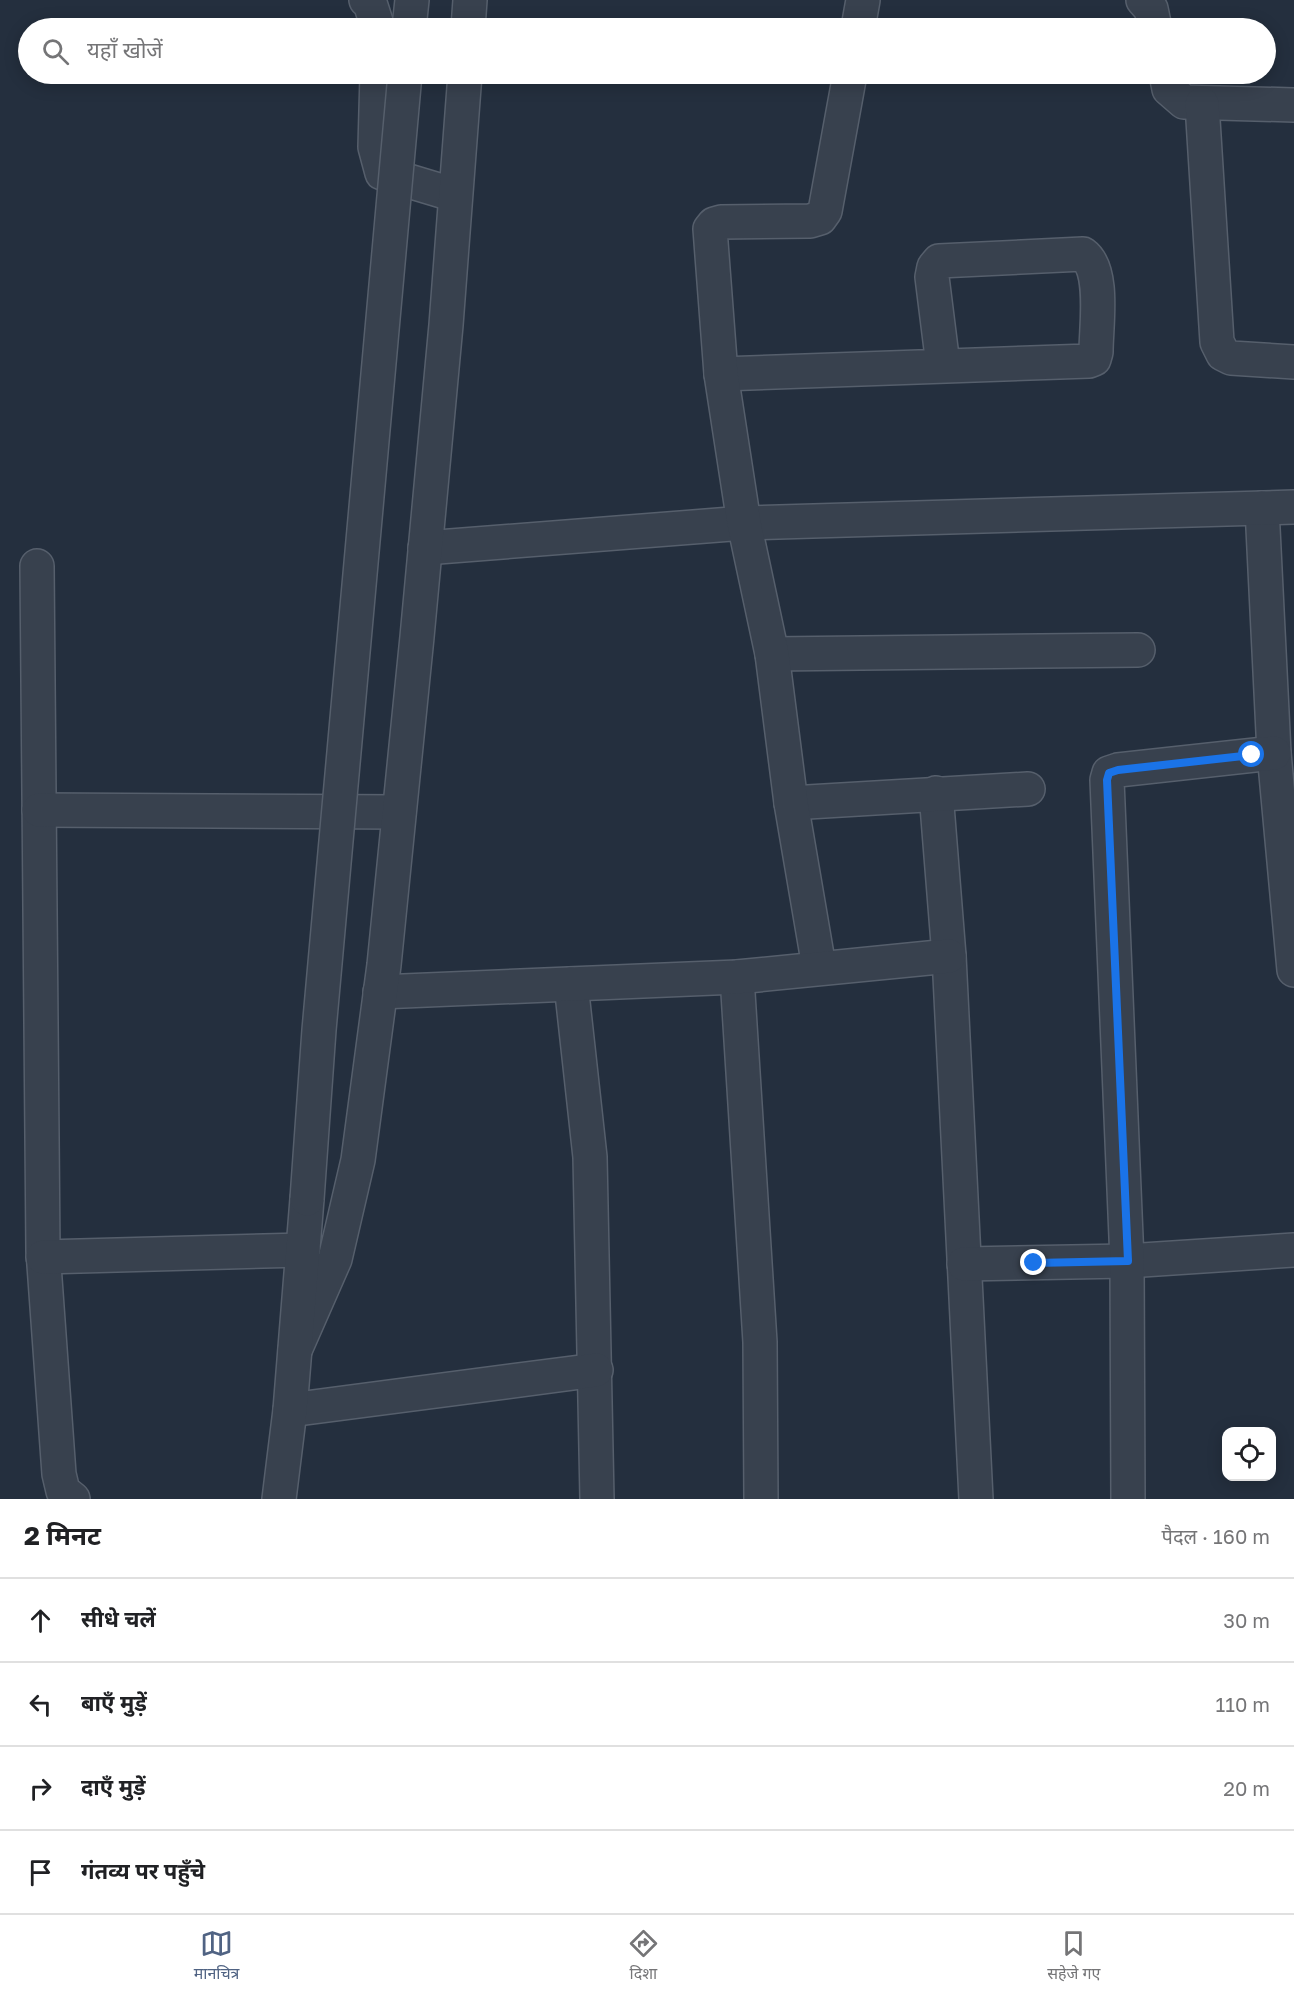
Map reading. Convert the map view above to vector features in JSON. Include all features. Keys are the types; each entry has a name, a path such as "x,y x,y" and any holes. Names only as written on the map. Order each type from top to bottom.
{"street":[{"path":"366,0 370,3 375,18"},
{"path":"410,18 412,0"},
{"path":"469,18 470,0"},
{"path":"860,18 863,0"},
{"path":"1143,0 1151,9 1153,18"},
{"path":"377,84 375,147 382,172 455,195"},
{"path":"279,1499 290,1410 320,1019 404,84"},
{"path":"295,1350 335,1259 358,1160 380,992 399,812 425,548 464,84"},
{"path":"819,967 791,803 771,654 744,524 721,374 710,229 714,224 721,222 810,221 820,218 825,211 848,84"},
{"path":"1168,84 1176,97 1184,102 1294,105"},
{"path":"1202,104 1217,342 1223,354 1231,358 1294,362"},
{"path":"721,374 1095,359 1096,271 1090,259 1083,254 939,261 934,267 932,277 943,365"},
{"path":"425,548 744,524 1294,507"},
{"path":"1262,508 1274,753 1294,970"},
{"path":"37,567 44,1257 59,1474 63,1491 69,1498"},
{"path":"771,654 1138,650"},
{"path":"1128,1499 1128,1261 1107,780 1109,773 1118,770 1274,753"},
{"path":"791,803 1028,789"},
{"path":"936,793 949,956 976,1499"},
{"path":"39,810 399,812"},
{"path":"380,992 737,977 819,967 949,956"},
{"path":"737,977 760,1342 761,1499"},
{"path":"571,984 590,1157 597,1499"},
{"path":"44,1257 303,1250"},
{"path":"964,1264 1128,1261 1294,1250"},
{"path":"290,1410 596,1370"}],"route":[{"path":"1034,1263 1128,1261 1107,780 1109,773 1118,770 1252,755"}]}
